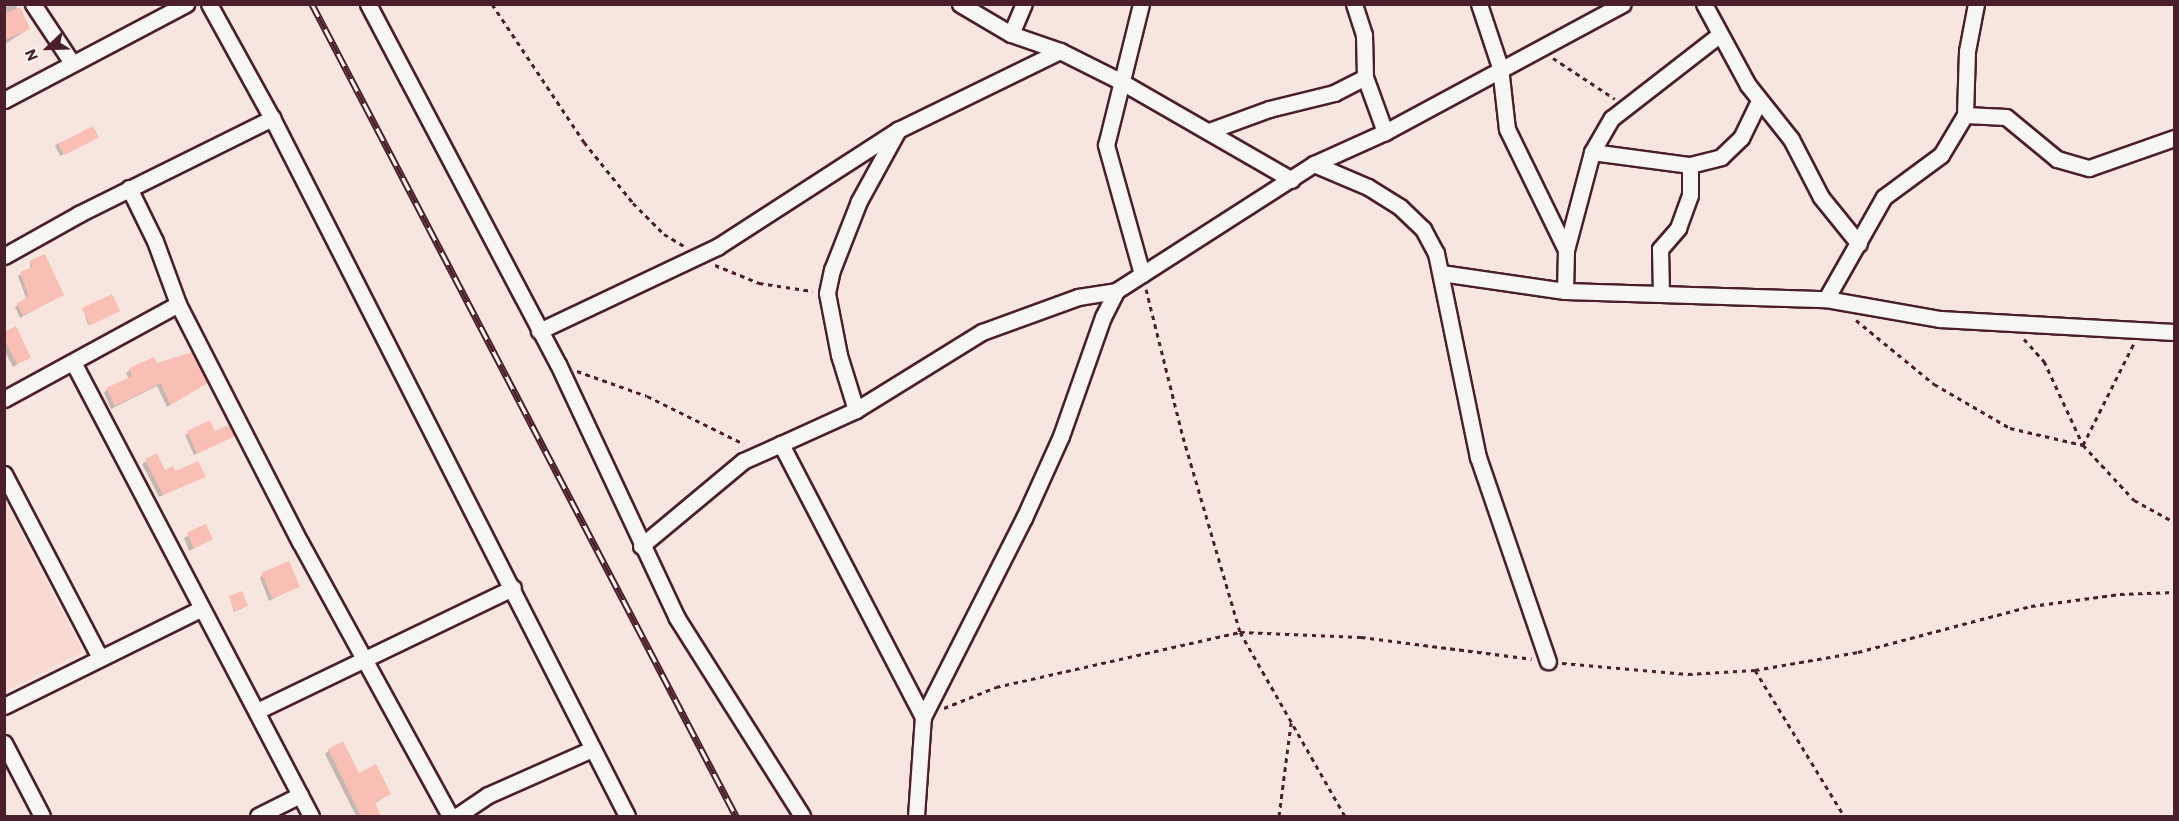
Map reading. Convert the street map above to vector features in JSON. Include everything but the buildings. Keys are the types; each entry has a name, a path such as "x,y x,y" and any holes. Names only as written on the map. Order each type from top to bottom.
{"street":[{"path":"33,4 72,63"},
{"path":"4,100 186,4"},
{"path":"209,4 272,118 627,816"},
{"path":"368,4 558,364 641,546 677,618 802,816"},
{"path":"960,4 1011,34 1060,51 1120,81 1292,180"},
{"path":"1011,34 1024,4"},
{"path":"1141,4 1120,81 1106,145 1142,274"},
{"path":"1354,4 1364,35 1365,77 1384,132"},
{"path":"1479,4 1500,67 1507,129 1566,250"},
{"path":"641,546 757,452 781,444 856,410 982,332 1078,297 1116,291 1314,164 1384,132 1500,67 1623,4"},
{"path":"1704,4 1719,35 1759,101 1791,139 1821,197 1859,244"},
{"path":"1826,298 1884,197 1941,155 1965,115 1967,51 1976,4"},
{"path":"1565,291 1566,250 1593,152 1612,118 1719,35"},
{"path":"539,331 735,237 831,171 898,130 1060,51"},
{"path":"1209,131 1269,109 1334,93 1365,77"},
{"path":"1593,152 1690,165 1721,157 1731,150 1759,101"},
{"path":"1965,115 2006,117 2057,159 2090,168 2175,138"},
{"path":"4,256 129,188 272,118"},
{"path":"856,410 839,355 828,293 832,270 859,201 898,130"},
{"path":"1314,164 1368,188 1400,207 1423,229 1436,253 1478,457 1548,661"},
{"path":"1661,293 1660,249 1678,228 1690,195 1690,165"},
{"path":"129,188 155,241 178,304 364,662 450,816"},
{"path":"1441,273 1565,291 1826,298 1940,319 2175,332"},
{"path":"916,816 923,717 1024,518 1061,436 1102,317 1116,291"},
{"path":"4,399 178,304"},
{"path":"74,362 200,609 311,816"},
{"path":"781,444 923,717"},
{"path":"4,474 99,656"},
{"path":"256,711 364,662 513,588"},
{"path":"4,706 99,656 200,609"},
{"path":"4,743 42,816"},
{"path":"457,816 488,795 592,749"},
{"path":"258,816 300,795"}],"path":[{"path":"492,4 584,142 633,203 664,234 698,254 759,283 828,293"},
{"path":"1535,49 1598,86 1623,109"},
{"path":"1142,274 1183,437 1240,632 1345,816"},
{"path":"1850,316 1934,384 2010,428 2083,445"},
{"path":"2008,321 2044,361 2083,445 2134,500 2175,522"},
{"path":"2083,445 2140,331"},
{"path":"558,364 647,396 715,427 757,452"},
{"path":"923,717 996,687 1240,632 1361,637 1548,661 1688,674 1755,670 1858,652 2031,606 2120,594 2175,592"},
{"path":"1755,670 1844,816"},
{"path":"1279,816 1291,721"}],"shaded area":[{"path":"5,500 83,652 4,692"}],"railway":[{"path":"312,4 736,816"}]}
